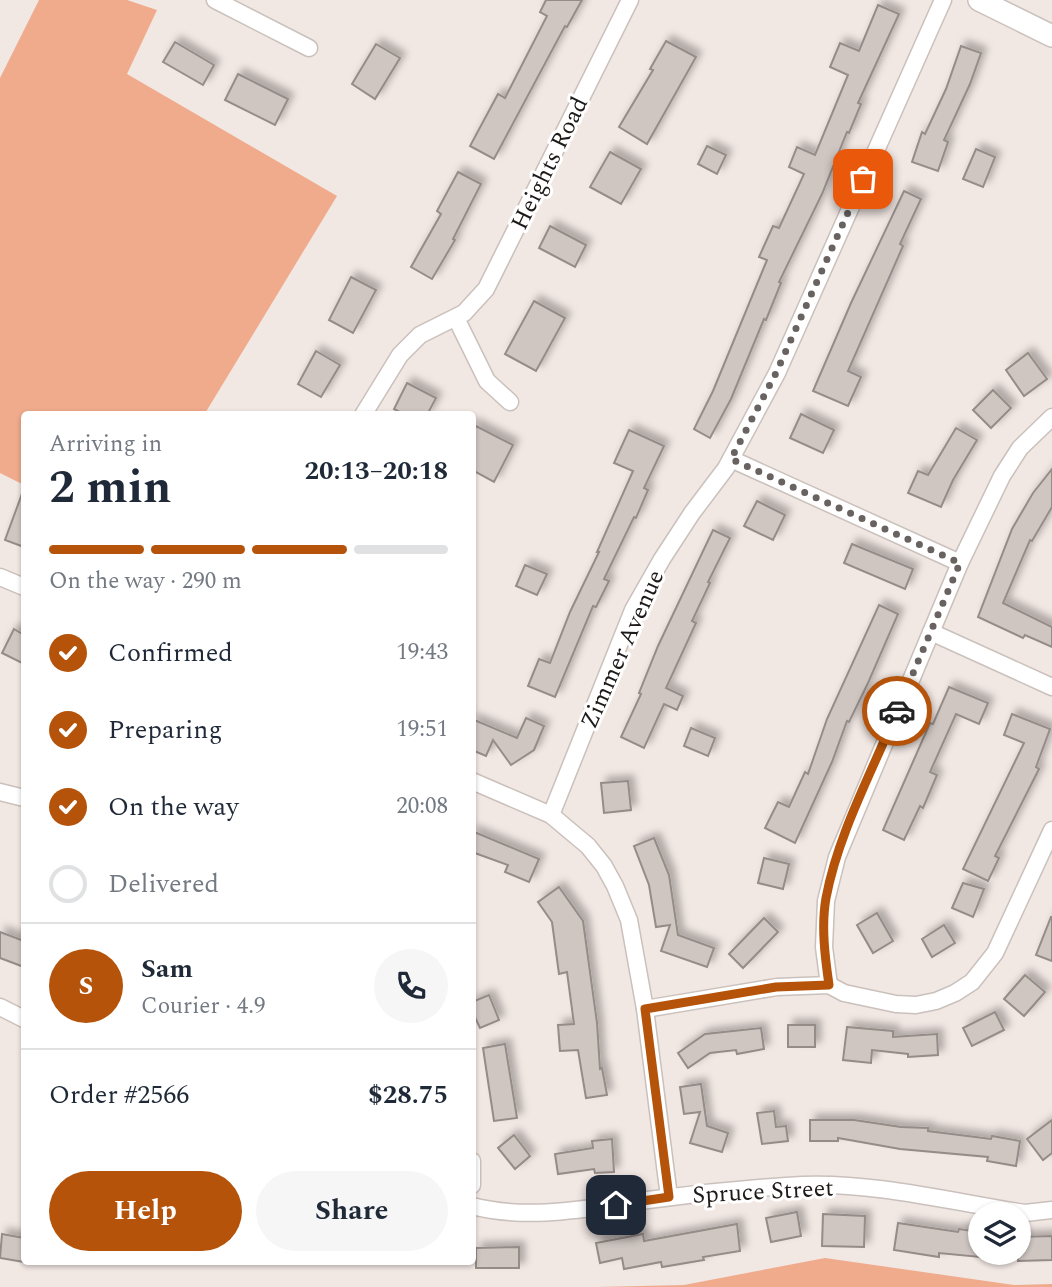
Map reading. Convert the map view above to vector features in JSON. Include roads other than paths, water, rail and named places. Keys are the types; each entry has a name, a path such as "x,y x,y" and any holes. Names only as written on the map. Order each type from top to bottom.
{"main road":[{"path":"979,0 1052,36"}],"street":[{"path":"215,0 309,48"},
{"name":"Heights Road","path":"365,411 400,355 420,335 464,313 486,289 630,0"},
{"name":"Zimmer Avenue","path":"551,815 633,610 669,547 731,459 776,373 943,0"},
{"path":"456,318 487,382 510,402"},
{"path":"829,985 824,947 826,901 836,857 960,563 1002,476 1020,448 1052,417"},
{"path":"731,459 960,563"},
{"path":"0,578 21,585"},
{"path":"931,632 1052,687"},
{"path":"476,782 551,815 588,846 615,886 629,920 645,1009 669,1197"},
{"path":"0,792 21,797"},
{"path":"645,1009 776,987 829,985 844,993 897,1004 916,1005 955,993 972,982 995,954 1052,830"},
{"path":"0,1007 21,1018"},
{"name":"Spruce Street","path":"476,1207 534,1214 669,1197 805,1185 851,1186 1025,1213 1052,1210"}]}
